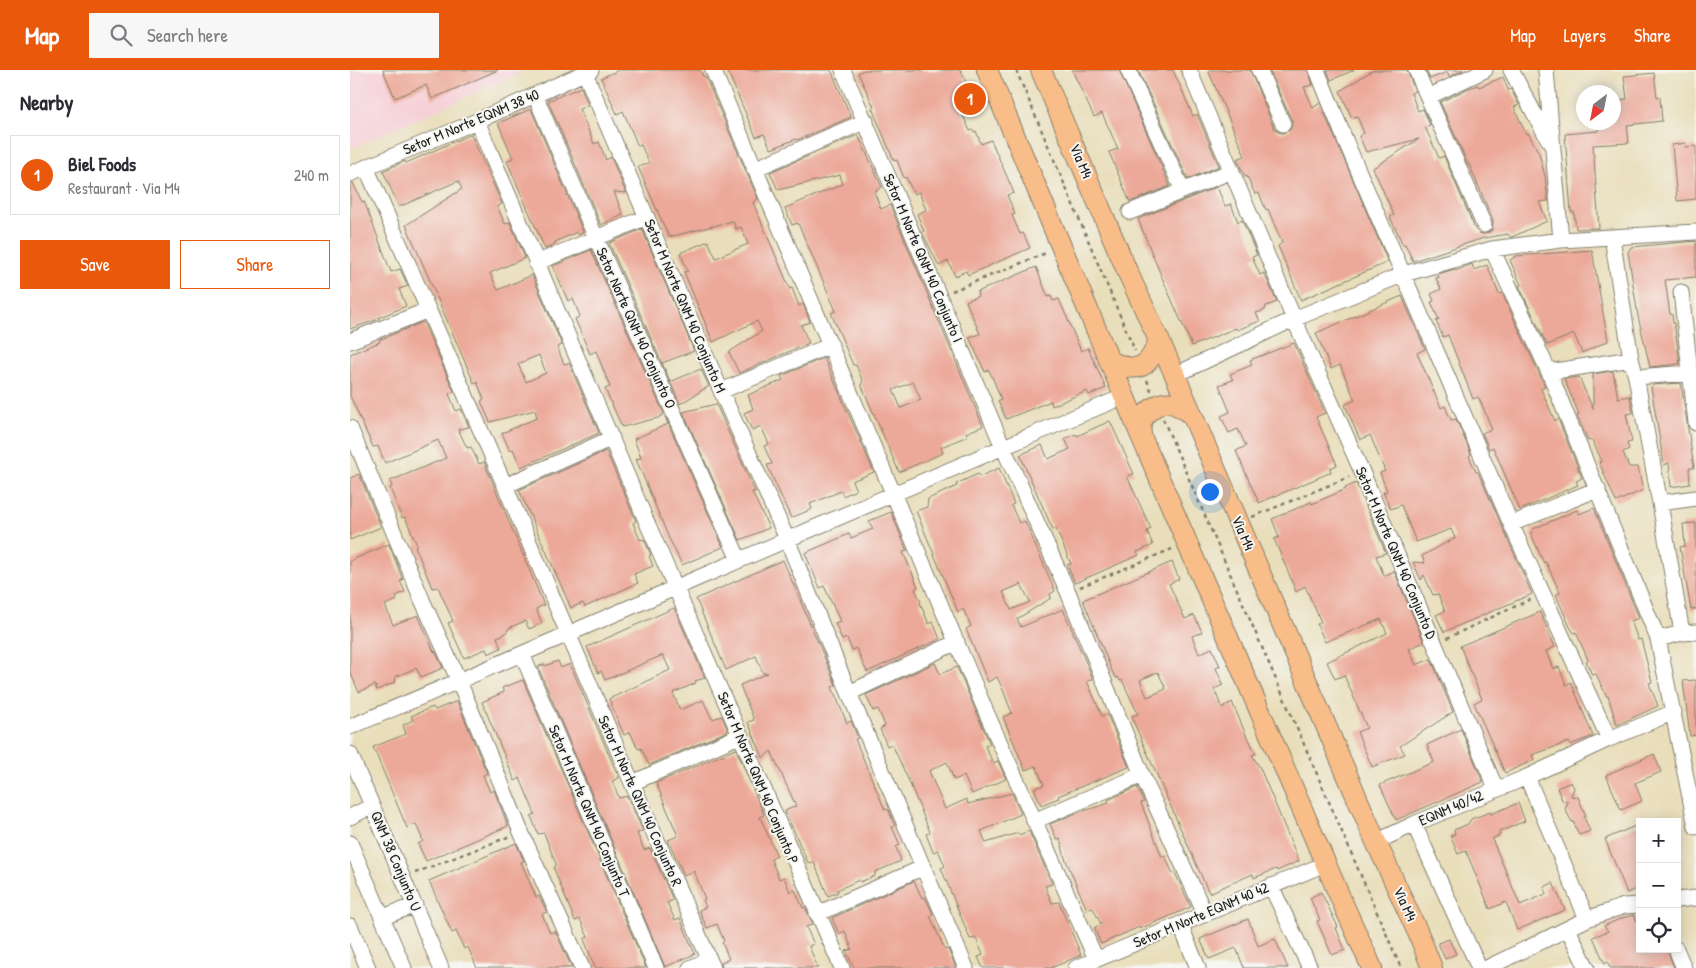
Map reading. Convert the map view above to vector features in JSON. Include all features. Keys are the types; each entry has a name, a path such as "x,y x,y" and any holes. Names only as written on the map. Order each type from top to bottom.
{"main road":[{"path":"987,70 1141,436 1325,864 1372,968"},
{"name":"Via M4","path":"1041,70 1432,968"},
{"path":"1110,361 1130,369 1141,366 1149,360 1159,339"},
{"path":"1141,436 1141,424 1146,414 1157,406 1170,402 1192,415"}],"street":[{"path":"713,70 1034,820 1096,959"},
{"name":"Setor M Norte QNM 40 Conjunto I","path":"843,70 1002,446 1068,592 1142,775 1205,914"},
{"path":"1128,70 1183,191"},
{"name":"Setor M Norte QNM 40 Conjunto D","path":"1189,70 1496,789"},
{"path":"1259,70 1284,124"},
{"path":"1317,70 1346,142 1512,524 1609,739"},
{"path":"1416,70 1484,226"},
{"path":"1428,97 1485,70"},
{"path":"1511,70 1551,145"},
{"path":"1546,70 1551,145 1561,240"},
{"name":"Setor M Norte EQNM 38 40","path":"350,174 477,121 588,71"},
{"name":"Setor M Norte QNM 40 Conjunto M","path":"588,71 647,217 721,392 787,539 849,693 966,968"},
{"name":"Setor Norte QNM 40 Conjunto O","path":"535,95 596,238 739,560"},
{"name":"Setor M Norte QNM 40 Conjunto P","path":"477,121 739,736 842,968"},
{"path":"754,169 866,122"},
{"name":"Setor M Norte QNM 40 Conjunto R","path":"366,166 711,964"},
{"path":"1130,212 1232,172"},
{"path":"536,263 647,217"},
{"path":"1175,375 1294,319 1404,274 1492,249 1561,240 1696,232"},
{"path":"1612,236 1630,359 1636,377 1660,504 1689,633 1658,639"},
{"path":"1492,249 1549,372 1658,639 1696,827"},
{"path":"1681,292 1696,423"},
{"path":"350,342 428,310"},
{"path":"721,392 831,345"},
{"path":"1549,372 1630,359"},
{"path":"1636,377 1690,373"},
{"path":"350,727 1002,446 1125,396"},
{"path":"350,428 423,602 459,681 521,832 582,968"},
{"path":"505,486 612,438"},
{"path":"1512,524 1598,489"},
{"path":"1660,504 1696,498"},
{"path":"849,693 958,642"},
{"name":"Setor M Norte QNM 40 Conjunto T","path":"522,654 656,968"},
{"name":"EQNM 40/42","path":"1376,842 1674,712"},
{"path":"632,783 739,736"},
{"name":"QNM 38 Conjunto U","path":"350,754 441,968"},
{"path":"1034,820 1142,775"},
{"path":"1527,777 1587,919"},
{"path":"350,817 372,806"},
{"path":"1414,824 1479,968"},
{"path":"350,843 404,968"},
{"name":"Setor M Norte EQNM 40 42","path":"1076,968 1325,864"},
{"path":"817,914 924,867"},
{"path":"1272,886 1310,968"},
{"path":"1681,900 1696,898"},
{"path":"383,917 415,905"},
{"path":"1487,968 1587,919 1624,906 1636,905"},
{"path":"1180,924 1198,968"},
{"path":"350,926 368,968"},
{"path":"1568,929 1586,968"},
{"path":"1678,953 1684,968"},
{"path":"690,968 711,964"}],"path":[{"path":"1016,70 1157,406 1401,968"},
{"path":"939,296 1062,247"},
{"path":"1238,523 1362,472"},
{"path":"1068,592 1187,543"},
{"path":"1434,644 1543,593"},
{"path":"403,878 521,832"}],"shaded area":[{"path":"350,70 527,70 352,148 350,143"}],"building":[{"path":"383,70 498,70 432,99 426,85 395,98"},
{"path":"619,70 700,70 703,76 705,76 758,199 753,202 790,289 792,288 799,306 803,304 810,322 801,325 809,343 739,373 729,352 762,331 757,321 713,342 684,272 688,271 680,253 708,241 716,258 748,244 741,227 736,229 733,221 669,237 638,167 649,163 641,145 638,146 623,111 617,114 601,78"},
{"path":"727,70 831,70 851,117 771,149 764,134 756,137"},
{"path":"864,70 961,70 975,105 961,111 970,131 976,131 981,144 991,140 1014,193 1007,195 1015,214 1012,215 1020,234 1023,233 1030,248 968,275 966,271 955,276 948,261 939,266 922,232 924,231 917,214 926,210 919,192 914,194 906,177 904,178 897,160 894,161 872,108 874,107 858,73"},
{"path":"1072,70 1119,70 1170,186 1130,202 1109,152 1118,149 1102,113 1094,117"},
{"path":"1138,70 1173,70 1193,116 1197,114 1219,166 1188,179"},
{"path":"1208,70 1250,70 1274,128 1282,133 1290,130 1292,121 1269,70 1308,70 1313,85 1304,87 1313,108 1320,103 1388,262 1301,300 1278,246 1282,243 1268,209 1266,210 1259,193 1255,194 1237,159 1245,156"},
{"path":"1327,70 1354,70 1331,80"},
{"path":"1373,70 1407,70 1415,91 1411,93 1418,111 1423,109 1430,125 1425,127 1439,158 1444,156 1475,229 1483,234 1492,230 1493,221 1440,102 1469,88 1478,85 1479,87 1503,77 1508,90 1511,89 1519,105 1514,107 1526,134 1528,133 1539,153 1545,176 1548,201 1539,202 1547,221 1512,237 1508,234 1484,238 1413,261 1390,217 1394,215 1373,168 1419,139 1366,152 1359,136 1364,133 1357,116 1352,118 1340,91"},
{"path":"1426,70 1463,70 1449,77 1447,72 1430,79"},
{"path":"1654,73 1657,97 1660,97 1662,121 1627,125 1629,143 1593,145 1599,228 1576,229 1574,212 1571,212 1565,134 1598,130 1621,130 1621,99 1627,99 1624,76"},
{"path":"581,87 588,105 579,109 594,144 599,142 606,160 611,157 626,193 614,192 623,215 601,225 548,101"},
{"path":"531,109 583,232 578,235 577,232 545,249 507,161 513,158 498,123"},
{"path":"471,134 502,204 497,206 505,224 510,222 525,258 490,273 498,290 532,275 562,345 557,347 564,364 569,363 599,433 521,467 513,449 510,451 502,433 537,418 535,410 490,422 481,401 484,399 477,382 474,383 406,225 462,189 458,181 399,207 383,171 405,161 406,163","holes":["539,355 546,373 526,382 518,364"]},
{"path":"858,135 882,187 874,192 881,209 890,205 983,426 966,433 968,436 941,447 943,453 899,472 861,384 863,382 856,365 853,365 831,313 836,311 798,223 792,225 785,208 843,184 840,175 778,190 770,172","holes":["913,382 921,400 901,408 893,390"]},
{"path":"1686,143 1685,147 1696,146 1696,199 1677,201 1672,145"},
{"path":"350,183 353,183 362,202 364,201 391,272 400,269 408,286 399,289 406,306 379,319 350,329"},
{"path":"1217,187 1225,206 1231,204 1238,222 1242,220 1257,255 1252,257 1260,275 1264,273 1277,302 1266,306 1265,310 1256,313 1260,321 1237,330 1236,328 1192,346 1138,219"},
{"path":"642,229 694,351 662,363 609,243"},
{"path":"1696,241 1696,277 1665,280 1680,364 1650,367 1638,316 1628,252 1631,247"},
{"path":"591,250 664,414 658,418 622,427 605,389 610,387 596,351 590,354 575,319 580,316 573,299 568,301 553,266"},
{"path":"1592,250 1608,341 1582,353 1574,334 1547,345 1519,286 1521,285 1510,260 1516,256"},
{"path":"1472,264 1474,270 1487,265 1499,294 1502,293 1543,382 1545,387 1541,389 1555,421 1558,419 1582,478 1576,481 1578,485 1520,510 1493,447 1489,449 1482,433 1492,429 1482,405 1478,397 1473,399 1448,335 1443,337 1436,321 1439,320 1431,302 1434,301 1431,294 1441,289 1436,278 1439,277 1438,274 1455,269 1455,271"},
{"path":"1036,267 1048,297 1051,296 1053,301 1059,299 1081,351 1088,348 1106,388 1089,395 1087,391 1052,406 1051,401 1006,419 998,401 1001,399 989,370 985,372 969,337 980,334 966,301 978,296 977,292"},
{"path":"1402,296 1425,349 1417,353 1441,408 1445,406 1451,420 1456,419 1471,454 1469,456 1476,472 1478,472 1532,594 1444,632 1436,615 1445,611 1438,594 1433,595 1424,575 1421,580 1413,562 1425,563 1422,556 1455,538 1451,529 1416,542 1401,505 1391,509 1383,492 1387,491 1380,473 1385,471 1370,435 1360,440 1345,405 1355,400 1340,365 1331,369 1316,333"},
{"path":"423,322 454,391 449,394 456,411 461,409 469,427 458,429 467,448 471,447 479,464 484,462 544,605 536,609 542,623 529,629 525,621 509,628 505,634 497,637 501,648 488,654 486,649 464,658 448,623 453,621 438,587 432,588 415,546 417,545 405,517 402,518 390,488 392,487 390,481 446,458 438,440 385,463 378,446 373,447 350,396 350,354"},
{"path":"1294,343 1325,413 1316,417 1337,465 1330,468 1331,472 1259,503 1236,451 1246,446 1238,429 1229,433 1221,416 1230,412 1219,385 1233,380 1230,374 1252,365 1250,360"},
{"path":"824,358 874,472 852,481 856,490 843,496 841,491 810,504 812,509 791,518 767,465 772,464 764,446 769,444 761,426 752,430 744,413 753,409 748,395 783,380 781,376"},
{"path":"701,369 709,386 680,404 670,382"},
{"path":"1613,371 1618,398 1630,396 1633,413 1626,414 1632,442 1627,443 1629,449 1623,452 1629,467 1638,467 1643,490 1616,502 1599,462 1602,461 1592,440 1588,441 1564,379 1579,377 1593,409 1593,374"},
{"path":"1681,383 1694,468 1689,468 1690,484 1671,487 1669,463 1664,465 1651,387 1653,385"},
{"path":"716,404 769,528 740,540 683,412"},
{"path":"665,416 723,547 682,565 636,459 641,458 634,439 668,424"},
{"path":"1110,421 1134,474 1127,476 1151,529 1147,531 1153,545 1137,552 1139,555 1075,583 1067,565 1071,564 1056,529 1053,530 1020,455 1042,445 1048,459 1070,449 1065,439 1076,434 1077,436"},
{"path":"606,451 636,521 633,523 640,540 644,539 651,555 649,556 653,566 634,574 638,583 585,607 583,603 571,608 519,490"},
{"path":"999,468 1014,504 1011,505 1019,523 1025,521 1055,591 1050,594 1051,598 1017,619 1021,627 1063,609 1093,679 1087,681 1102,716 1107,714 1129,767 1058,796 1059,798 1041,805 1034,788 1044,785 1036,766 1025,770 1003,717 1012,713 1003,690 997,677 988,682 966,629 971,626 963,609 958,612 916,511 927,507 928,499 978,474 979,477","holes":["1021,584 1030,602 1011,610 1003,592"]},
{"path":"359,474 381,527 350,540 350,478"},
{"path":"1356,483 1386,553 1376,556 1384,576 1394,571 1424,642 1409,649 1416,665 1431,659 1453,712 1400,746 1405,754 1372,767 1357,732 1367,728 1344,675 1335,679 1327,662 1387,633 1381,619 1325,642 1317,624 1321,622 1305,586 1296,592 1274,539 1279,537 1272,519 1311,502 1312,504"},
{"path":"1594,508 1639,618 1631,621 1638,640 1641,639 1652,682 1649,683 1658,706 1617,725 1608,696 1596,674 1592,675 1576,632 1574,633 1570,627 1556,595 1560,593 1531,534 1533,529 1577,510 1579,514"},
{"path":"891,512 907,551 903,552 918,587 915,589 920,603 929,624 933,622 940,639 867,672 856,648 852,650 847,638 842,640 835,623 840,621 824,586 820,588 805,553 849,534 851,538 873,529 869,521"},
{"path":"1696,523 1696,609 1691,610 1680,547 1685,546 1683,524"},
{"path":"389,544 403,580 400,581 405,592 396,596 397,600 385,605 393,625 418,615 443,668 421,677 416,668 395,677 396,681 389,685 377,690 375,685 359,692 350,672 350,561"},
{"path":"783,560 836,685 832,687 847,723 851,721 858,738 855,739 885,810 888,809 895,826 892,827 900,845 896,847 901,861 875,872 875,876 860,882 859,880 828,896 814,862 808,863 785,811 796,806 771,751 763,758 748,722 754,720 740,685 768,673 763,673 756,656 726,670 696,599"},
{"path":"1172,562 1179,579 1169,584 1185,619 1194,615 1202,632 1192,636 1199,654 1212,648 1220,666 1216,668 1223,685 1214,689 1222,708 1232,702 1256,754 1252,755 1260,768 1299,861 1277,871 1276,869 1254,878 1253,874 1209,893 1134,723 1132,716 1138,714 1122,680 1120,681 1118,677 1116,678 1112,671 1083,600","holes":["1158,672 1166,689 1147,697 1140,680"]},
{"path":"674,608 705,678 695,681 696,683 673,693 680,710 703,700 712,719 722,716 728,731 649,765 641,748 638,749 630,732 624,735 609,699 670,670 663,655 605,680 601,671 598,673 587,647"},
{"path":"1540,612 1555,647 1546,651 1553,669 1559,667 1566,685 1571,682 1593,736 1570,745 1569,742 1532,755 1534,760 1505,773 1474,703 1482,699 1460,646"},
{"path":"558,661 561,668 570,664 619,778 612,781 619,798 627,796 643,831 637,833 644,850 650,848 673,900 667,903 675,920 680,918 695,954 665,967 538,667"},
{"path":"935,663 940,674 957,667 990,744 985,746 993,763 998,761 1006,779 972,794 964,776 954,780 947,762 929,771 945,809 967,799 968,804 1012,793 1021,814 981,831 986,843 1029,831 1052,884 1045,886 1052,903 1059,902 1081,955 1051,968 983,968 978,957 983,955 976,938 970,939 941,868 945,866 938,850 933,852 926,834 930,832 908,779 892,744 887,746 880,729 885,726 878,709 873,711 866,695"},
{"path":"523,680 646,968 595,968 584,939 588,937 580,919 575,921 554,869 556,864 544,833 538,834 531,816 535,814 520,778 515,781 482,702 504,692 502,688"},
{"path":"1696,680 1696,735 1690,736 1683,681"},
{"path":"457,701 487,773 483,775 490,792 494,790 508,826 426,861 418,844 423,841 416,824 407,828 373,747 406,734 403,725 413,720 411,716 433,707 435,710"},
{"path":"1461,729 1483,782 1396,820 1380,785 1434,762 1427,745"},
{"path":"736,749 764,815 760,817 777,856 771,859 779,879 784,877 790,892 795,890 813,924 806,927 814,944 809,946 818,968 722,968 721,963 729,959 717,924 707,928 699,910 706,907 703,900 705,899 694,871 684,875 668,840 678,836 656,783"},
{"path":"1654,754 1661,772 1635,783 1642,801 1621,810 1606,775"},
{"path":"1571,782 1574,788 1571,796 1578,797 1590,831 1579,835 1565,809 1568,802 1562,800 1557,788"},
{"path":"1137,787 1144,802 1141,803 1162,857 1165,856 1173,874 1175,873 1191,907 1101,944 1094,928 1101,924 1093,908 1087,910 1065,858 1060,838 1057,840 1050,824 1109,803 1108,800"},
{"path":"1518,803 1525,821 1499,832 1500,835 1492,839 1520,905 1546,894 1544,887 1553,883 1565,910 1517,930 1506,902 1490,909 1466,851 1458,854 1450,836 1455,834 1454,830 1468,824 1471,819 1490,812 1491,814"},
{"path":"1636,826 1636,889 1627,893 1605,839"},
{"path":"516,843 524,861 521,862 536,897 539,896 547,912 542,914 550,933 555,931 572,968 477,968 468,947 464,949 456,931 452,933 429,881"},
{"path":"914,881 922,898 925,897 933,914 930,916 945,950 948,949 956,968 854,968 846,951 852,949 845,931 839,934 832,918"},
{"path":"1321,892 1338,927 1336,928 1345,950 1332,955 1317,921 1320,920 1310,898"},
{"path":"1634,915 1636,920 1636,953 1668,953 1674,968 1610,968 1608,962 1605,964 1593,937 1608,931 1604,926"},
{"path":"1248,919 1258,946 1275,939 1288,968 1244,968 1236,948 1209,959 1200,939"},
{"path":"1449,939 1456,954 1445,959 1438,943"}],"place":[{"name":"Biel Foods","path":"970,99"}]}
